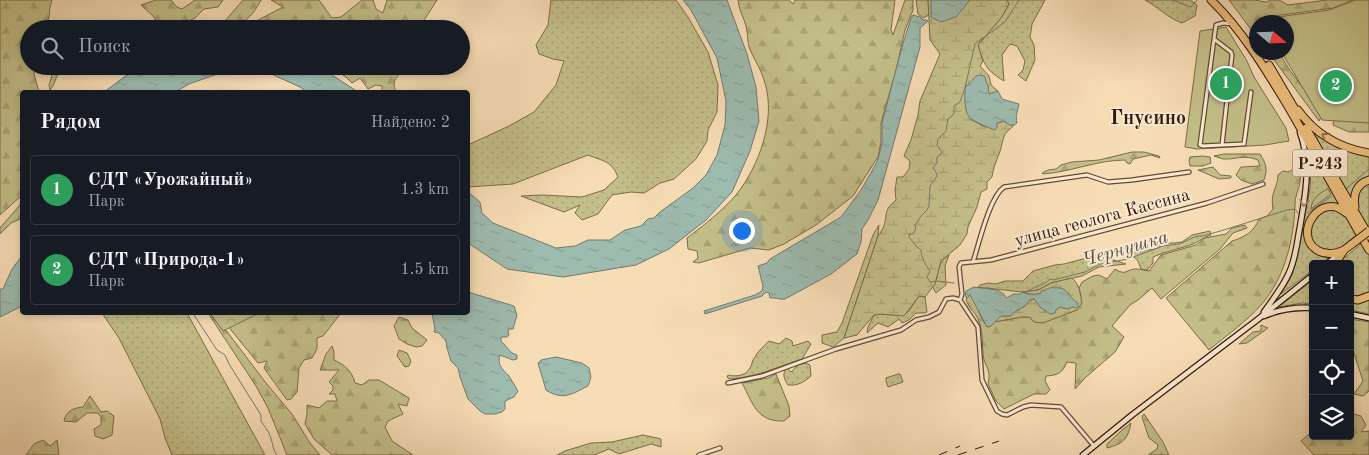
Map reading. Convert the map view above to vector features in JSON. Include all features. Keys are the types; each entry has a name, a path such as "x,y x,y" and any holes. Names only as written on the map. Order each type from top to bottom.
{"highway":[{"path":"1211,0 1234,26 1289,104"},
{"path":"1217,0 1249,38"},
{"path":"1264,60 1289,104"},
{"name":"Р-243","path":"1289,104 1326,137 1346,147 1369,153"},
{"name":"Р-243","path":"1289,104 1355,218 1369,250"},
{"name":"Р-243","path":"1355,218 1354,202 1356,191 1360,184 1369,180"},
{"name":"Р-243","path":"1344,250 1329,254 1320,252 1311,245 1308,236 1310,223 1319,210 1330,206 1341,209 1355,218 1369,236"},
{"path":"1337,260 1344,250 1369,231"},
{"path":"1354,300 1369,296"}],"main road":[{"name":"Р-243","path":"1258,319 1280,290 1289,274 1306,192 1305,150 1289,104"},
{"path":"1332,260 1344,250"},
{"path":"1083,455 1309,278"},
{"path":"1258,319 1280,310 1309,308"},
{"path":"1354,315 1369,318"}],"street":[{"path":"1234,26 1228,23 1216,25 1200,145 1244,144 1250,92"},
{"path":"1214,39 1231,52 1232,55 1222,145"},
{"path":"960,300 962,294 959,267 962,263 973,262 991,208 1004,187 1087,175 1108,182 1189,172"},
{"name":"улица геолога Кассина","path":"973,262 991,260 1198,206 1263,184"},
{"path":"728,383 762,376 836,349 901,330 916,320 939,312 946,299 953,298 960,300 978,327 982,380 997,411 1007,415 1031,405 1061,407 1094,446"},
{"path":"699,455 720,448"}],"green space":[{"path":"0,0 52,0 48,20 20,20 20,75 34,75 38,90 20,90 20,197 0,215"},
{"path":"156,0 171,0 177,7 182,9 195,0 223,0 218,7 204,9 191,20 155,20 141,5"},
{"path":"243,0 261,0 245,20 226,20"},
{"path":"271,0 319,0 332,18 341,17 362,0 373,0 376,9 383,13 387,0 437,0 424,20 258,20 283,7"},
{"path":"551,0 676,0 708,52 718,85 717,112 708,130 707,141 696,159 674,179 660,183 644,193 631,192 612,195 598,214 582,220 575,213 580,205 564,212 521,196 582,197 604,190 618,177 616,172 606,162 588,155 513,184 470,187 470,144 534,112 556,85 564,61 539,54 536,45 548,25"},
{"path":"738,0 789,0 793,4 795,0 895,0 891,30 893,35 905,0 913,0 913,10 905,30 881,123 881,142 878,157 853,196 816,225 784,244 769,250 750,248 699,263 693,262 698,258 697,251 688,249 687,238 719,212 736,195 758,157 767,127 768,97 765,83 750,49 746,26"},
{"path":"916,0 928,0 929,15 923,18 918,14"},
{"path":"928,0 1007,0 1009,4 1001,18 978,45 983,61 980,66 989,76 991,85 998,91 988,95 988,86 985,81 970,119 985,127 1004,121 1014,125 1004,136 992,177 987,182 987,189 981,192 967,234 960,245 941,261 935,284 925,297 919,296 904,316 874,315 857,335 844,338 878,236 884,226 888,209 896,200 897,177 903,177 909,169 910,161 904,156 911,140 920,101 940,54 930,40"},
{"path":"1007,0 1045,0 1032,24 1030,37 1034,45 1035,60 1026,81 1018,75 1023,70 1025,61 1017,46 1010,44 1002,55 1004,81 993,74 986,66 978,45 1001,18 1009,4"},
{"path":"1145,0 1190,0 1197,5 1195,16 1182,23"},
{"path":"1229,0 1266,2 1279,0 1288,5 1327,0 1353,0 1333,8 1281,15 1249,15 1249,27"},
{"path":"1356,0 1369,0 1369,123 1322,120 1286,60 1294,60 1294,15 1292,15 1329,10"},
{"path":"1226,27 1286,128 1289,141 1265,145 1197,149 1185,147 1200,31"},
{"path":"1274,60 1283,60 1323,113 1319,121"},
{"path":"57,75 50,90 49,85 52,76"},
{"path":"343,75 399,75 394,84 396,90 382,90 382,86 376,85 368,89 360,78 352,83"},
{"path":"1334,120 1369,122 1369,132 1349,132 1333,125"},
{"path":"1307,126 1321,137 1343,149 1369,155 1369,178 1365,179 1353,205"},
{"path":"1306,139 1322,175 1343,209 1339,207 1314,212 1309,243 1331,256 1326,260 1309,260 1309,273 1281,294 1292,275 1296,261 1310,189 1311,169"},
{"path":"1132,152 1144,152 1159,156 1160,158 1151,155 1133,159 1130,164 1125,160 1115,161 1053,173 1042,173 1072,162 1099,160"},
{"path":"1224,154 1260,154 1266,166 1264,180 1252,184 1241,180 1236,175 1241,167 1260,166 1258,160 1244,157 1223,159 1214,156"},
{"path":"1190,157 1210,157 1211,163 1203,166 1190,166"},
{"path":"1213,167 1220,175 1231,176 1231,178 1219,179 1198,170"},
{"path":"1298,167 1300,181 1295,199 1293,231 1287,258 1276,283 1261,305 1243,323 1209,350 1166,298 1232,241 1248,233 1259,219 1267,216 1273,209 1272,198 1278,175 1283,171 1288,172"},
{"path":"1369,181 1369,225 1366,227 1357,211 1356,193"},
{"path":"1328,189 1331,194 1311,209 1316,197"},
{"path":"20,205 20,219 11,223 0,234 0,228"},
{"path":"1331,208 1346,216 1357,234 1337,251 1331,253 1315,247 1309,232 1318,213"},
{"path":"879,225 878,236 844,338 833,347 822,343 822,335 837,332 842,323 873,235"},
{"path":"1245,225 1247,228 1233,233 1220,249 1161,299 1152,288 1130,305 1112,326 1124,337 1115,352 1075,389 1076,363 1067,362 1060,373 1046,376 1045,381 1050,390 1046,394 1034,394 1004,409 996,401 988,384 989,374 984,358 980,323 966,299 970,295 987,327 991,326 994,322 1022,317 1053,318 1077,310 1081,296 1079,288 1082,282 1093,276 1099,275 1107,279 1115,269 1124,272 1135,269 1149,271 1161,255 1196,245 1205,238 1226,234 1232,228"},
{"path":"1210,231 1211,235 1193,244 1153,257 1153,263 1147,270 1141,269 1138,261 1130,253 1155,249 1164,243 1182,242 1192,235"},
{"path":"1362,243 1369,256 1369,293 1354,296 1354,260 1342,260"},
{"path":"949,255 945,266 946,285 936,293 932,286 935,284 941,261"},
{"path":"1098,255 1113,256 1113,260 1126,264 1099,267 1082,276 1051,283 1038,290 1022,292 978,287 988,283 1023,281 1033,271"},
{"path":"1072,278 1078,287 1082,303 1077,310 1043,323 1034,322 1029,317 994,322 1001,316 1010,316 1025,306 1029,300 1034,299 1045,311 1056,310 1060,307 1067,309 1073,306 1075,301 1061,288 1033,295 1022,292 1038,290 1051,283"},
{"path":"1309,283 1309,304 1279,307"},
{"path":"919,296 925,297 927,312 916,313 909,320 902,323 899,319 888,327 878,323 867,333 874,315 896,315 908,312"},
{"path":"1369,299 1369,314 1354,311 1354,301"},
{"path":"103,315 188,315 265,455 172,455 160,419 119,338"},
{"path":"209,315 215,315 292,414 320,455 287,455 268,408 256,386"},
{"path":"211,315 255,315 223,331"},
{"path":"221,315 339,315 323,336 317,338 317,349 312,358 304,360 299,368 297,392 291,399 287,400 264,368 267,361 258,363"},
{"path":"399,317 408,320 412,328 427,340 422,346 416,347 399,339 394,326"},
{"path":"1354,320 1369,322 1369,391 1363,396 1354,394 1363,381 1354,353"},
{"path":"1261,325 1268,328 1247,343 1239,344 1253,332 1261,331"},
{"path":"786,338 792,341 793,346 808,341 811,344 802,359 748,377 729,379 727,377 728,375 737,376 746,373 758,353 769,341 779,344"},
{"path":"332,346 334,360 348,369 355,383 362,385 369,380 379,380 409,398 407,406 398,404 403,414 388,421 385,427 392,441 413,455 332,455 314,439 305,424 307,405 319,408 327,401 337,401 335,394 329,394 333,390 333,386 329,382 339,370 320,370 326,354"},
{"path":"399,350 407,353 411,361 409,366 405,367 397,356"},
{"path":"806,363 810,365 811,376 801,383 788,385 784,375 785,370 787,368 791,372 798,365"},
{"path":"776,374 789,406 790,416 784,421 775,421 762,415 753,405 742,383 768,378"},
{"path":"900,374 903,382 888,387 886,378"},
{"path":"90,396 101,412 107,411 114,416 112,435 103,439 95,436 94,429 101,425 101,417 98,413 87,413 76,422 64,421 68,412 83,407"},
{"path":"1144,414 1163,442 1169,455 1148,455 1157,449 1158,445 1149,438 1142,417"},
{"path":"1354,414 1361,416 1366,425 1361,432 1369,431 1369,455 1314,455 1301,441 1309,434 1309,440 1354,440"},
{"path":"1131,423 1124,440 1117,445 1107,448 1107,444"},
{"path":"643,435 661,439 661,447 651,444 619,454 609,449 594,455 557,455 591,443 612,442"},
{"path":"43,440 50,446 57,440 59,455 26,455 34,444"}],"water":[{"path":"683,0 727,0 747,54 756,87 759,121 750,151 732,192 706,220 669,249 636,265 563,277 507,269 470,244 470,194 480,202 482,213 493,223 556,248 575,246 588,240 610,240 625,230 641,226 648,219 654,218 693,188 706,175 717,155 725,125 726,101 717,58 691,10"},
{"path":"931,0 970,0 956,17 941,22 931,17"},
{"path":"913,15 928,21 920,28 920,47 878,200 862,229 861,242 857,254 831,274 785,299 770,298 769,293 766,292 762,296 705,314 704,311 762,291 763,286 758,266 767,263 770,259 841,217 861,190 877,162 882,144 882,123 902,47"},
{"path":"127,75 214,75 178,90 107,90"},
{"path":"273,75 332,75 355,90 304,90"},
{"path":"981,75 985,77 989,94 998,91 1002,99 1019,104 1016,115 1017,123 1010,125 1004,121 997,123 995,130 969,117 966,107 965,88 976,76"},
{"path":"20,259 20,307 0,317 0,289 3,289 12,269"},
{"path":"974,287 997,290 1004,294 1006,298 1022,292 1040,294 1042,290 1044,291 1048,288 1061,288 1077,302 1078,306 1067,309 1060,307 1055,313 1050,314 1040,307 1034,299 1010,316 1001,316 991,326 987,327 970,295 967,298 965,296 966,291"},
{"path":"470,293 514,306 517,315 513,329 509,329 507,337 501,337 501,341 512,353 517,355 517,359 513,360 500,355 499,362 518,391 514,397 505,401 505,409 502,412 485,414 468,399 458,368 451,361 446,341 439,333 434,332 432,315 470,315"},
{"path":"556,357 582,363 589,368 591,377 588,386 563,396 546,390 538,363 541,360"}],"waterway":[{"name":"Чернушка","path":"954,283 930,282 927,277 930,271 924,261 921,250 909,237 909,234 913,234 916,229 915,225 929,206 930,186 937,176 933,168 937,163 937,157 942,152 937,145 938,139 946,131 948,119 954,113 954,106 960,102 975,44 1005,22 1019,0"},
{"name":"Чернушка","path":"1172,0 1191,7 1197,0"},
{"path":"1347,188 1369,169"},
{"path":"1307,213 1332,196"},
{"name":"Чернушка","path":"1025,293 1050,279 1053,280 1085,272 1100,264 1128,259 1163,246 1179,244 1197,236 1203,236 1287,210 1295,209 1298,213"},
{"path":"194,315 217,350 225,355 261,415 261,421 270,434 277,455"}],"railway":[{"path":"958,455 999,441"},
{"path":"939,455 960,446"}],"place":[{"name":"СДТ «Урожайный»","path":"1226,84"},
{"name":"СДТ «Природа-1»","path":"1336,86"}],"district":[{"name":"Гнусино","path":"1148,117"}]}
